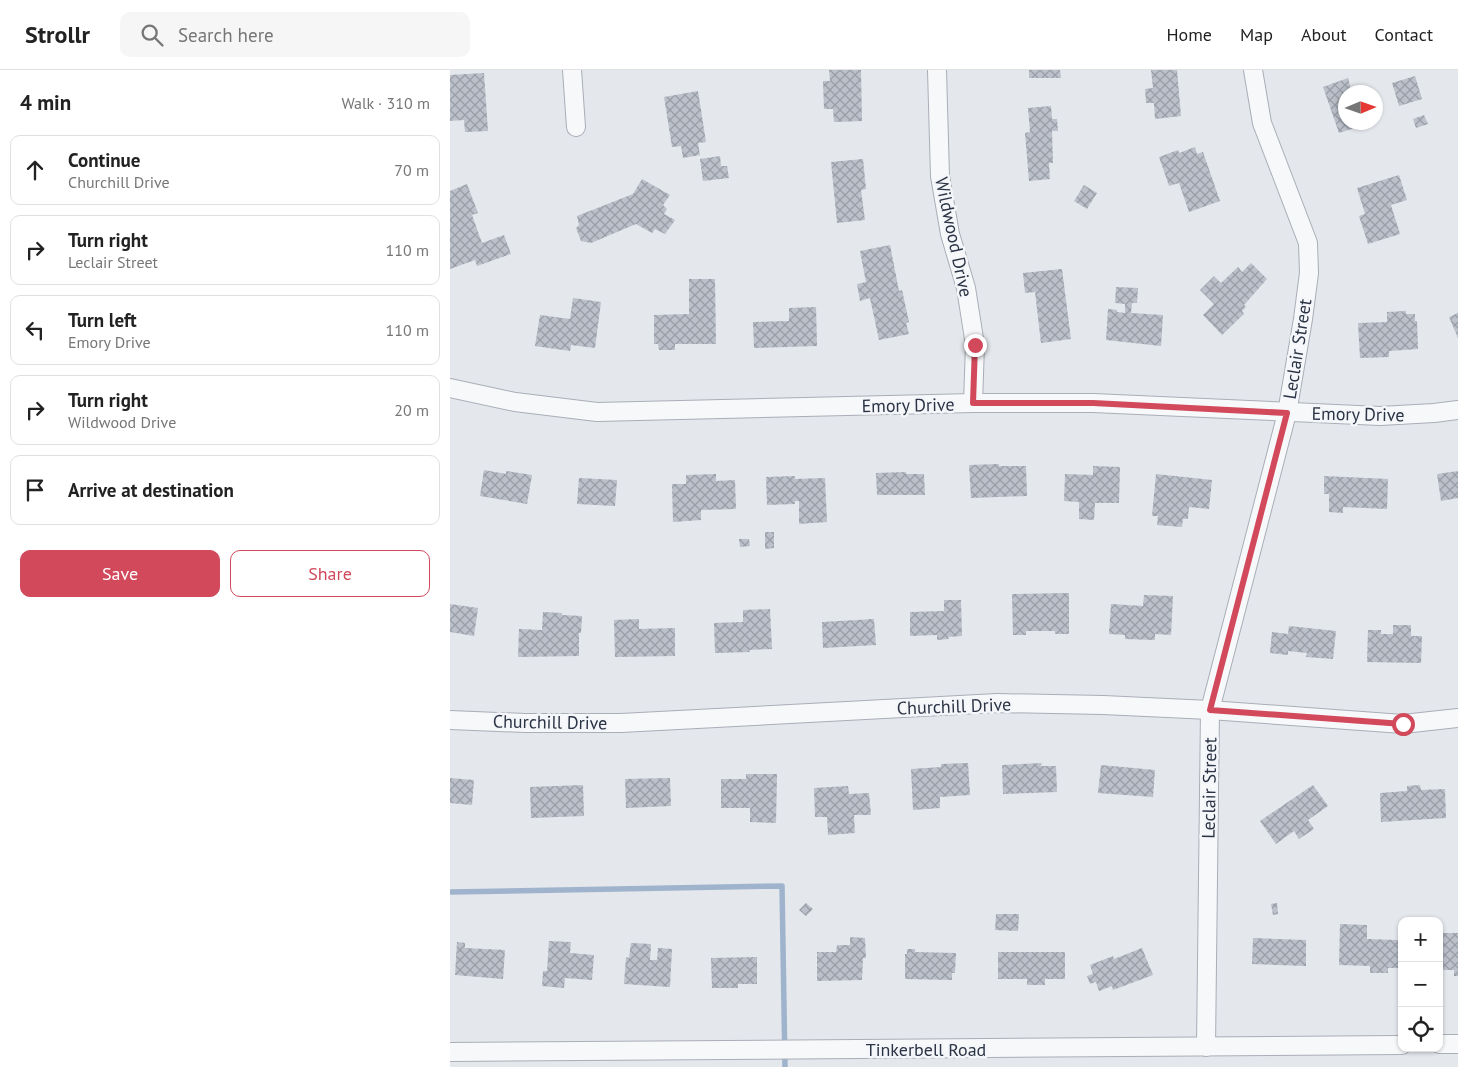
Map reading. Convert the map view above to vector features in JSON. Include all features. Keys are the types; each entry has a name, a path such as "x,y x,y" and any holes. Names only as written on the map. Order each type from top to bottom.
{"street":[{"path":"572,70 576,127"},
{"name":"Wildwood Drive","path":"937,70 940,176 950,234 966,288 975,345 973,403"},
{"name":"Leclair Street","path":"1206,1047 1210,710 1287,413 1309,273 1308,242 1262,123 1253,70"},
{"name":"Emory Drive","path":"450,388 515,402 597,412 973,403 1093,403 1380,416 1458,410"},
{"name":"Churchill Drive","path":"450,720 525,724 621,723 997,703 1210,710 1403,724 1458,718"},
{"name":"Tinkerbell Road","path":"450,1052 1398,1044"},
{"path":"1443,1044 1458,1044"}],"building":[{"path":"829,70 861,70 862,121 834,122 833,109 824,109 823,81 830,81"},
{"path":"1029,70 1060,70 1061,78 1029,78"},
{"path":"1151,70 1177,70 1181,116 1155,119 1154,103 1146,103 1145,89 1153,88"},
{"path":"484,73 488,131 465,132 464,120 450,121 450,75"},
{"path":"1415,76 1422,99 1399,106 1392,83"},
{"path":"1348,78 1350,85 1338,85 1338,130 1348,130 1339,133 1323,87"},
{"path":"698,91 706,142 698,143 700,155 683,158 681,146 672,147 664,97"},
{"path":"1051,106 1052,119 1057,119 1058,131 1052,131 1053,163 1049,163 1050,179 1029,181 1025,133 1030,132 1028,108"},
{"path":"1424,115 1428,124 1416,128 1413,119"},
{"path":"1195,147 1197,154 1203,152 1220,201 1189,212 1179,183 1169,186 1159,157 1178,150 1179,153"},
{"path":"720,156 721,166 727,166 729,178 703,181 700,159"},
{"path":"863,159 866,189 861,190 865,220 837,223 831,162"},
{"path":"1399,175 1407,200 1391,205 1400,234 1368,244 1359,216 1365,214 1357,188"},
{"path":"642,179 670,195 663,205 667,209 664,214 675,220 665,234 655,229 652,233 636,224 591,243 581,241 576,228 579,225 577,216 633,194"},
{"path":"467,184 478,213 472,215 482,243 504,235 511,254 477,266 475,260 450,269 450,191"},
{"path":"1084,185 1097,193 1087,209 1074,201"},
{"path":"890,245 899,291 902,290 909,322 906,323 909,334 879,340 870,298 860,301 857,284 866,282 860,251"},
{"path":"1251,263 1267,279 1244,305 1246,307 1242,311 1244,314 1222,335 1203,315 1214,304 1200,290 1214,276 1221,283 1238,267 1242,272"},
{"path":"1062,269 1071,339 1041,343 1035,292 1025,293 1023,273"},
{"path":"689,279 715,279 716,344 675,344 675,350 659,350 658,344 654,344 654,315 689,314"},
{"path":"1116,287 1138,288 1137,303 1132,303 1131,313 1163,315 1161,346 1106,340 1108,309 1125,313 1125,304 1115,303"},
{"path":"573,298 601,302 595,348 571,345 570,351 535,346 540,315 570,319"},
{"path":"816,307 817,346 754,348 753,322 789,321 789,308"},
{"path":"1406,311 1406,314 1415,314 1418,349 1389,351 1389,357 1360,358 1358,323 1387,322 1387,312"},
{"path":"1458,313 1458,338 1449,317"},
{"path":"999,464 999,466 1026,466 1027,496 971,498 969,465"},
{"path":"1093,466 1120,467 1119,503 1095,503 1094,520 1079,519 1079,502 1064,501 1065,474 1093,475"},
{"path":"484,470 506,474 506,471 532,475 527,504 480,496"},
{"path":"1458,471 1458,498 1441,501 1437,474"},
{"path":"906,472 906,474 924,474 925,495 877,495 876,473"},
{"path":"716,474 716,481 735,480 736,509 701,510 701,520 673,522 672,484 686,484 686,475"},
{"path":"1156,474 1212,480 1209,509 1189,507 1188,519 1183,519 1182,527 1157,525 1158,516 1152,516"},
{"path":"795,476 795,479 825,478 827,522 799,524 799,501 795,501 795,504 767,505 766,477"},
{"path":"1324,476 1388,479 1387,509 1343,507 1343,513 1329,512 1329,494 1324,494"},
{"path":"579,478 617,480 615,506 577,504"},
{"path":"765,532 774,532 774,548 765,549"},
{"path":"739,539 749,539 750,546 740,547"},
{"path":"1069,593 1069,634 1055,634 1055,631 1026,631 1026,635 1013,635 1012,594"},
{"path":"1144,595 1173,596 1171,635 1155,634 1155,640 1125,639 1125,635 1109,634 1111,604 1143,606"},
{"path":"944,600 961,600 962,636 937,640 937,635 910,636 910,612 944,611"},
{"path":"450,604 478,608 474,636 450,632"},
{"path":"770,609 772,649 715,653 714,623 743,622 743,610"},
{"path":"543,612 582,616 581,633 579,633 579,656 518,657 519,629 542,630"},
{"path":"639,619 639,629 675,628 675,656 615,657 614,620"},
{"path":"874,619 876,645 823,648 822,622"},
{"path":"1393,625 1411,625 1411,636 1422,636 1421,663 1367,662 1368,630 1381,630 1381,634 1393,634"},
{"path":"1289,626 1336,631 1333,659 1306,657 1307,653 1288,651 1288,655 1270,653 1272,632 1288,634"},
{"path":"968,763 970,795 940,797 940,808 913,810 911,769 941,767 941,764"},
{"path":"1042,763 1041,766 1056,766 1057,792 1003,794 1002,765"},
{"path":"1101,765 1155,770 1153,797 1098,793"},
{"path":"746,774 777,774 776,823 750,822 750,808 721,808 721,779 746,779"},
{"path":"450,778 474,780 472,805 450,803"},
{"path":"670,778 671,806 626,808 625,779"},
{"path":"583,785 584,816 531,818 530,787"},
{"path":"1313,785 1328,806 1308,820 1314,829 1299,839 1294,831 1276,844 1260,821"},
{"path":"1420,785 1421,790 1445,789 1446,818 1381,822 1380,793 1407,791 1407,786"},
{"path":"848,786 849,794 869,793 871,815 854,815 855,833 828,835 827,817 815,817 814,788"},
{"path":"806,903 813,909 806,916 799,910"},
{"path":"1277,903 1278,914 1273,915 1271,904"},
{"path":"996,914 1019,914 1018,931 995,930"},
{"path":"1340,924 1367,925 1367,939 1398,940 1398,968 1388,968 1388,973 1370,973 1370,966 1339,965"},
{"path":"1443,933 1458,933 1458,976 1454,976 1454,970 1443,970"},
{"path":"850,937 865,938 866,958 863,958 862,980 817,981 817,952 836,952 837,945 850,945"},
{"path":"1253,938 1306,940 1306,966 1252,964"},
{"path":"549,941 571,942 570,953 594,955 592,980 565,978 564,988 542,986 543,971 547,971"},
{"path":"457,942 465,943 465,948 505,950 503,979 455,975"},
{"path":"631,943 651,944 650,960 657,960 658,948 672,949 670,987 624,984 626,957 629,958"},
{"path":"1142,948 1153,975 1113,990 1112,986 1099,991 1096,982 1090,984 1087,976 1093,974 1090,965 1113,956 1114,959"},
{"path":"907,949 915,949 915,952 956,953 955,973 952,973 952,980 905,979 905,954 907,954"},
{"path":"998,952 1065,952 1065,979 1045,979 1045,985 1027,985 1027,979 998,979"},
{"path":"757,957 757,984 738,984 738,988 712,988 711,958"}],"waterway":[{"path":"450,892 782,886 785,1067"}],"route":[{"path":"975,345 973,403 1093,403 1287,413 1210,710 1403,724"}]}
